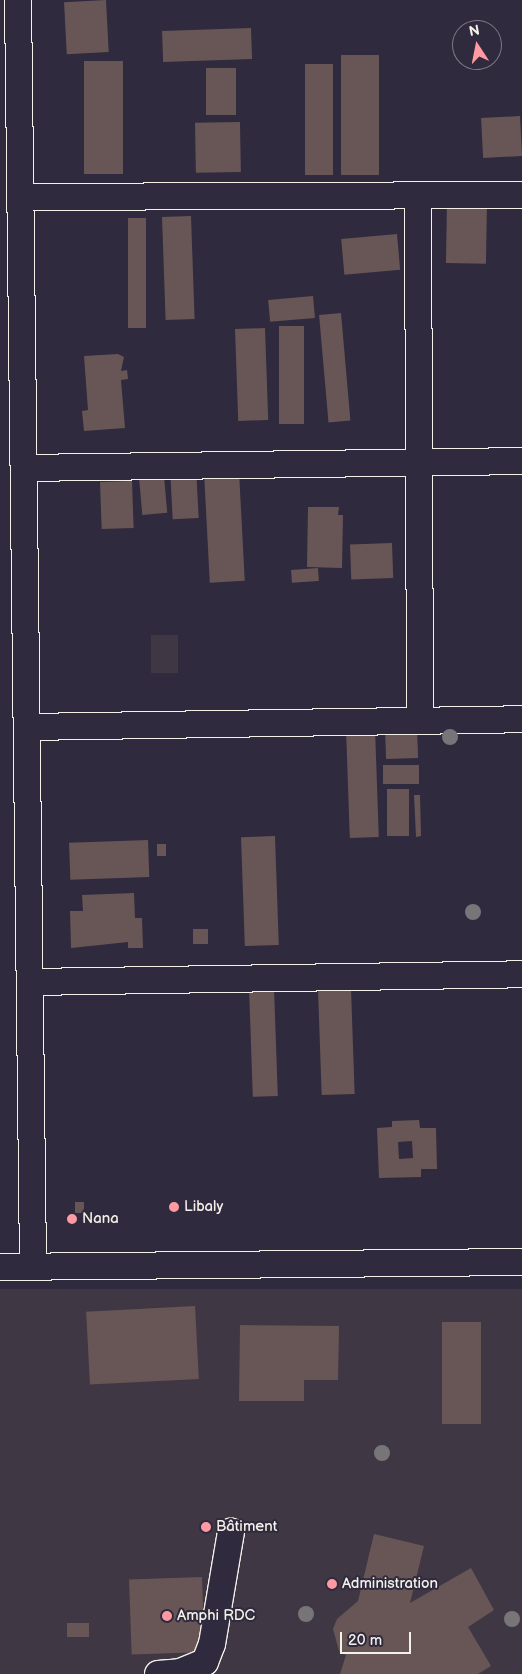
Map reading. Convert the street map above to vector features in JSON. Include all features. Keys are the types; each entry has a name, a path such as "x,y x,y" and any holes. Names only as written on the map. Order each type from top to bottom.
{"street":[{"path":"18,0 33,1266"},
{"path":"418,195 420,720"},
{"path":"20,197 522,195"},
{"path":"24,468 522,461"},
{"path":"27,728 522,719"},
{"path":"30,982 522,974"},
{"path":"0,1267 522,1262"},
{"path":"158,1674 180,1672 205,1662 212,1644 231,1532"}],"shaded area":[{"path":"151,635 178,635 178,673 151,673"},
{"path":"0,1289 522,1289 522,1674 0,1674"}],"building":[{"path":"106,0 109,52 67,54 64,2"},
{"path":"251,28 252,59 163,62 162,31"},
{"path":"341,55 379,55 379,175 341,175"},
{"path":"84,61 123,61 123,174 84,174"},
{"path":"305,64 333,64 333,175 305,175"},
{"path":"206,68 236,68 236,115 206,115"},
{"path":"520,116 522,156 483,158 481,118"},
{"path":"240,122 241,172 196,173 195,123"},
{"path":"447,202 487,203 486,264 446,263"},
{"path":"191,216 195,319 166,320 162,217"},
{"path":"128,218 146,218 146,328 128,328"},
{"path":"397,234 400,270 344,275 341,239"},
{"path":"313,296 315,318 270,322 268,300"},
{"path":"341,313 350,421 328,423 319,315"},
{"path":"279,326 304,326 304,424 279,424"},
{"path":"265,328 268,420 238,421 235,329"},
{"path":"118,354 124,357 121,371 127,370 128,379 121,380 125,428 84,431 82,411 88,410 84,356"},
{"path":"196,467 199,518 173,519 170,468"},
{"path":"239,471 245,581 210,583 204,473"},
{"path":"164,476 167,513 142,515 139,478"},
{"path":"132,481 134,528 102,529 100,482"},
{"path":"308,507 339,507 338,515 343,515 342,568 307,567"},
{"path":"392,543 393,578 351,579 350,544"},
{"path":"318,568 319,581 292,583 291,570"},
{"path":"417,727 418,758 386,759 385,728"},
{"path":"375,728 379,837 350,838 346,729"},
{"path":"383,765 419,765 419,784 383,784"},
{"path":"387,789 409,789 409,836 387,836"},
{"path":"414,795 420,795 421,836 416,837"},
{"path":"275,836 279,945 245,946 241,837"},
{"path":"148,840 149,877 70,880 69,843"},
{"path":"157,844 166,844 166,856 157,856"},
{"path":"134,893 135,918 142,918 143,948 128,948 128,942 71,948 70,911 83,911 82,895"},
{"path":"193,929 208,929 208,944 193,944"},
{"path":"274,987 278,1096 253,1097 249,988"},
{"path":"351,989 355,1094 322,1095 318,990"},
{"path":"419,1120 420,1128 436,1128 437,1169 421,1169 421,1177 379,1178 377,1128 392,1127 392,1121","holes":["412,1141 413,1158 399,1159 398,1142"]},
{"path":"75,1202 84,1202 84,1213 75,1213"},
{"path":"195,1306 199,1379 90,1385 86,1312"},
{"path":"442,1322 481,1322 481,1424 442,1424"},
{"path":"240,1325 339,1326 338,1380 304,1380 304,1401 239,1401"},
{"path":"374,1534 424,1546 410,1603 471,1568 494,1610 468,1627 491,1666 478,1674 340,1674 346,1655 339,1651 333,1629 337,1619 358,1601"},
{"name":"Amphi RDC","path":"202,1577 205,1652 132,1655 129,1580"},
{"path":"67,1623 89,1623 89,1637 67,1637"}],"place":[{"name":"Libaly","path":"174,1207"},
{"name":"Nana","path":"72,1219"},
{"name":"Bâtiment","path":"206,1527"},
{"name":"Administration","path":"332,1584"},
{"name":"Amphi RDC","path":"167,1616"}]}
